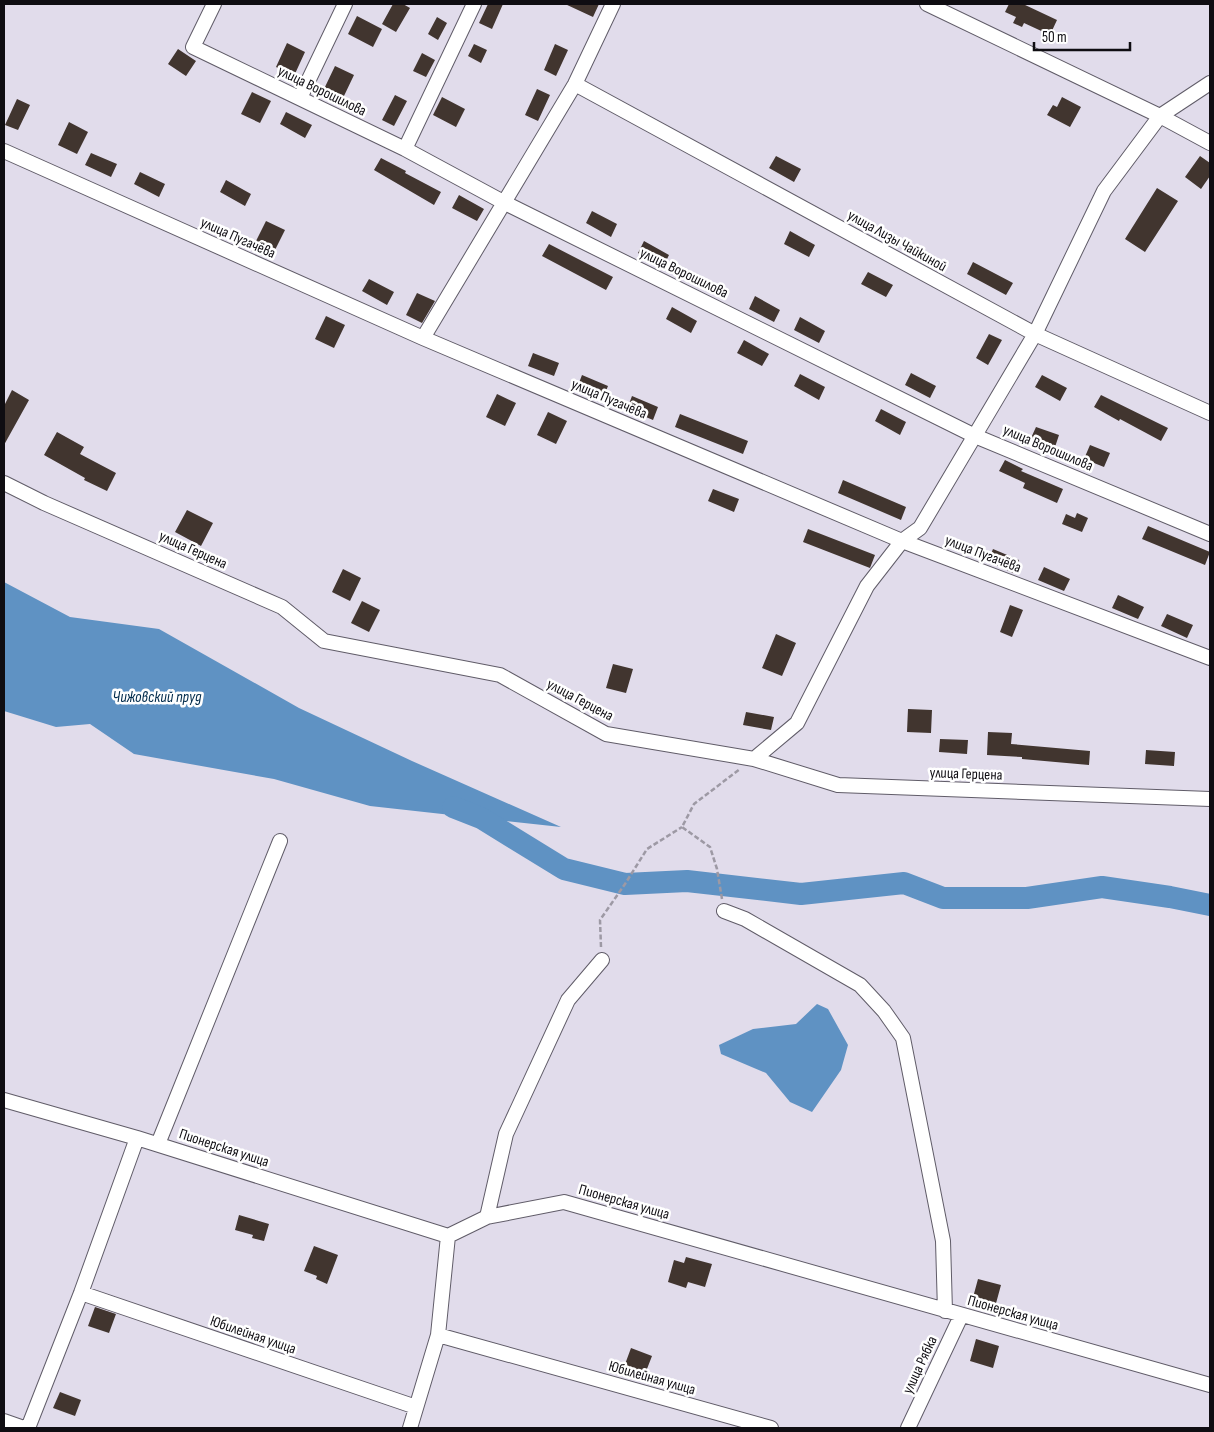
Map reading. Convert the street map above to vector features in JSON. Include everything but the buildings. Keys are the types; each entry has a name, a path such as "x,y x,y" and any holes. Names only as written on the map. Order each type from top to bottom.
{"street":[{"name":"улица Ворошилова","path":"214,4 193,47 405,149 504,203 975,436 1210,534"},
{"path":"300,98 345,4"},
{"path":"405,149 474,4"},
{"path":"423,338 575,84 613,4"},
{"path":"927,4 1160,116 1210,143"},
{"path":"754,759 797,723 867,586 902,541 920,528 1035,334 1104,191 1160,116 1210,83"},
{"name":"улица Лизы Чайкиной","path":"575,84 1035,334 1210,414"},
{"name":"улица Пугачёва","path":"4,151 423,338 902,541 1210,658"},
{"name":"улица Герцена","path":"4,483 44,503 282,607 324,642 500,675 606,734 754,759 838,785 1210,799"},
{"path":"158,1144 280,840"},
{"path":"724,910 745,919 860,985 884,1011 903,1038 943,1241 945,1311"},
{"path":"486,1217 506,1134 568,1000 602,960"},
{"name":"Пионерская улица","path":"4,1100 158,1144 448,1236 486,1217 564,1202 1210,1385"},
{"path":"4,1421 26,1428 81,1293 137,1138"},
{"path":"410,1428 438,1335 448,1236"},
{"name":"Юбилейная улица","path":"81,1293 416,1407"},
{"name":"улица Рябка","path":"908,1428 961,1316"},
{"name":"Юбилейная улица","path":"438,1335 771,1428"}],"path":[{"path":"602,960 600,920 647,849 682,827 694,804 754,759"},
{"path":"682,827 710,847 717,869 724,910"}],"water":[{"name":"Чижовский пруд","path":"4,582 70,617 159,629 299,708 412,761 561,827 370,806 274,779 134,754 90,724 56,727 4,711"},
{"path":"817,1004 828,1009 848,1045 841,1070 812,1112 790,1102 766,1073 721,1054 719,1045 753,1029 796,1024"}],"waterway":[{"path":"453,807 481,818 564,869 625,884 687,881 801,894 904,883 943,898 1027,898 1102,887 1210,905"}]}
